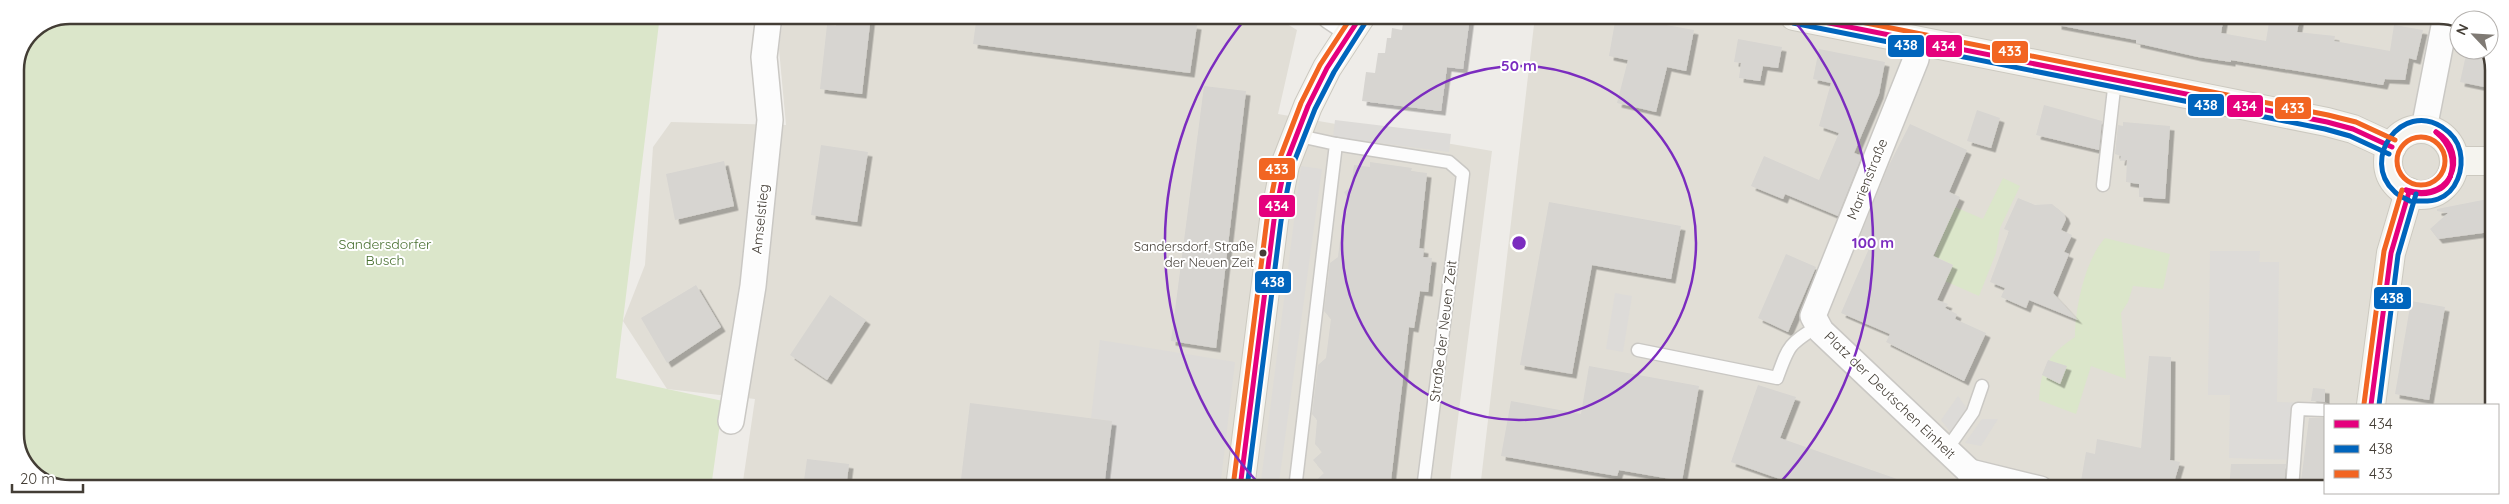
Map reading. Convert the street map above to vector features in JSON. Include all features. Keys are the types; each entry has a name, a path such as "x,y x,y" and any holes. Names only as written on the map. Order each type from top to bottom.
{"street":[{"name":"Amselstieg","path":"731,422 753,286 770,120 764,57 768,24"},
{"path":"1241,480 1274,220 1284,173 1295,135 1328,68 1345,24"},
{"path":"1834,24 2334,124 2353,129 2392,147"},
{"path":"2424,129 2444,24"},
{"name":"Marienstraße","path":"1816,321 1916,59 1919,41"},
{"path":"2424,129 2435,132 2445,139 2452,149 2454,161 2450,177 2440,189 2425,194 2409,192 2396,183 2390,174 2388,163 2392,147 2402,134 2424,129"},
{"path":"2454,161 2485,161"},
{"path":"2371,404 2391,253 2409,192"},
{"name":"Platz der Deutschen Einheit","path":"1816,321 1821,331 1947,449 1970,480"}],"lane":[{"path":"2104,185 2115,80"},
{"path":"1295,135 1336,144 1296,480"},
{"name":"Straße der Neuen Zeit","path":"1336,144 1449,162 1463,174 1424,480"},
{"path":"1638,350 1777,378 1788,350 1794,341 1816,321"},
{"path":"1947,449 1973,412 1982,386"},
{"path":"2293,480 2298,409 2324,410"}],"shaded area":[{"path":"782,24 1287,24 1297,30 1278,114 1492,151 1450,480 743,480 755,399 667,389 623,321 645,265 653,147 671,122 786,125 779,49"},
{"path":"1534,24 2449,25 2449,60 2484,60 2485,66 2485,404 2324,404 2324,480 1481,480"},
{"path":"1335,120 1451,134 1449,152 1333,137"},
{"path":"1301,166 1322,169 1279,480 1261,480"},
{"path":"2210,251 2260,251 2259,262 2279,262 2277,402 2307,403 2300,460 2229,458 2230,395 2208,395"},
{"path":"1615,293 1632,296 1623,352 1606,349"},
{"path":"1100,340 1235,362 1221,480 1105,480 1111,421 1091,418"},
{"path":"1958,396 1968,410 1951,433 1941,420"},
{"path":"1982,419 1998,419 1981,446 1965,443"}],"green space":[{"name":"Sandersdorfer Busch","path":"69,24 659,24 616,378 723,401 712,480 69,480 52,477 42,471 31,460 24,438 24,69 27,52 31,44 44,31 52,27"},
{"path":"2003,178 2020,186 2000,228 1996,253 1979,296 1945,281 1953,265 1934,256 1955,207 1983,219"},
{"path":"2105,238 2170,254 2163,289 2133,286 2128,302 2121,313 2126,379 2091,366 2076,414 2039,400 2040,389 2044,370 2052,356 2075,337 2075,325 2082,285 2092,259"}],"building":[{"path":"836,24 870,24 862,94 820,89 827,25 836,26"},
{"path":"976,24 1197,25 1190,73 973,44"},
{"path":"1403,24 1469,24 1463,69 1447,67 1441,111 1362,101 1366,72 1375,73 1378,53 1385,53 1387,38 1391,38 1392,28 1402,30"},
{"path":"1615,24 1661,24 1694,30 1686,71 1667,67 1656,112 1617,103 1628,60 1609,56"},
{"path":"2223,24 2221,33 2266,41 2269,24 2298,24 2297,32 2335,36 2334,41 2390,51 2394,25 2423,30 2416,60 2409,58 2405,80 2385,79 2383,85 2231,60 2231,62 2198,57 2136,43 2136,40 2057,25"},
{"path":"1738,39 1782,47 1778,68 1763,66 1760,81 1739,78 1741,63 1734,62"},
{"path":"1819,49 1885,62 1879,94 1854,153 1862,156 1838,216 1785,194 1783,199 1751,186 1764,156 1819,180 1839,133 1819,126 1831,83 1813,79"},
{"path":"2465,60 2484,60 2485,87 2460,82"},
{"path":"1204,86 1246,91 1216,348 1171,341"},
{"path":"2044,105 2102,121 2099,150 2036,135"},
{"path":"1977,110 2000,118 1991,148 1967,141"},
{"path":"2123,122 2170,126 2165,199 2139,197 2139,184 2126,182 2127,160 2120,161 2121,156 2115,154 2118,125 2123,126"},
{"path":"1910,124 1967,150 1949,192 1960,197 1933,256 1953,265 1937,300 1948,304 1945,308 1957,314 1955,319 1986,333 1964,381 1886,342 1890,334 1841,313 1871,244 1859,239 1888,167"},
{"path":"821,145 868,152 857,222 811,215"},
{"path":"724,161 734,206 675,220 666,174"},
{"path":"1370,162 1412,168 1411,171 1427,173 1419,248 1424,249 1423,257 1432,258 1428,292 1420,291 1414,328 1409,327 1391,480 1317,480 1324,473 1313,460 1322,452 1315,444 1317,420 1312,414 1318,365 1326,358 1331,319 1324,311 1330,263 1338,257 1343,216 1347,213 1348,199 1344,192 1351,187 1354,165 1370,167"},
{"path":"2018,198 2035,205 2052,204 2064,214 2066,219 2061,230 2072,235 2064,252 2069,254 2053,293 2078,320 2029,300 2026,308 2001,297 2005,288 1990,282 2009,231 2004,229"},
{"path":"2485,200 2485,233 2438,239 2430,229 2448,213 2437,211 2437,209"},
{"path":"1549,202 1681,226 1671,279 1592,265 1572,374 1520,365"},
{"path":"1786,254 1816,267 1788,332 1758,318"},
{"path":"696,285 721,327 667,363 641,318"},
{"path":"830,295 866,320 827,380 790,355"},
{"path":"2411,301 2445,307 2429,400 2395,394"},
{"path":"2149,356 2171,357 2170,460 2180,462 2175,480 2081,480 2086,452 2095,454 2097,439 2141,448"},
{"path":"2048,360 2067,366 2060,384 2042,375"},
{"path":"1589,366 1699,386 1682,480 1619,470 1617,476 1501,456 1511,401 1581,414"},
{"path":"1758,385 1796,397 1780,438 1900,480 1783,480 1731,462"},
{"path":"2313,388 2325,389 2325,402 2311,401"},
{"path":"970,403 1112,421 1105,480 961,480"},
{"path":"2309,418 2324,418 2324,480 2301,480"},
{"path":"807,459 849,464 847,480 804,480"},
{"path":"2231,464 2286,464 2285,480 2230,480"}],"transit line":[{"name":"433","path":"1234,480 1267,219 1278,163 1301,103 1320,65 1347,24"},
{"name":"434","path":"1241,480 1274,220 1285,165 1308,106 1327,68 1356,24"},
{"name":"438","path":"1248,480 1281,221 1292,167 1315,109 1334,72 1364,24"},
{"name":"438","path":"1798,24 2325,129 2350,136 2389,154"},
{"name":"434","path":"1834,24 2327,122 2353,129 2392,147"},
{"name":"433","path":"1871,24 2328,115 2356,122 2395,140"},
{"name":"438","path":"2410,201 2396,193 2385,178 2382,164 2384,150 2390,137 2400,127 2413,122 2427,121 2442,127 2458,144 2461,158 2460,172 2458,179 2445,196 2432,201 2415,201"},
{"name":"434","path":"2436,132 2450,146 2454,158 2450,177"},
{"name":"434","path":"2436,132 2445,142 2452,158 2450,177"},
{"name":"433","path":"2416,137 2426,137 2435,141 2441,147 2444,152 2445,161 2444,170 2435,181 2426,185 2416,185 2407,181 2401,175 2397,166 2397,156 2401,147 2407,141 2416,137"},
{"name":"434","path":"2406,190 2418,192 2431,191 2442,186 2450,177"},
{"name":"434","path":"2406,190 2418,193 2431,192 2443,187 2450,177"},
{"name":"433","path":"2364,404 2384,251 2402,190"},
{"name":"434","path":"2371,404 2391,253 2409,192"},
{"name":"438","path":"2379,404 2398,255 2416,194"}],"place":[{"name":"Sandersdorf, Straße der Neuen Zeit","path":"1263,253"}]}
